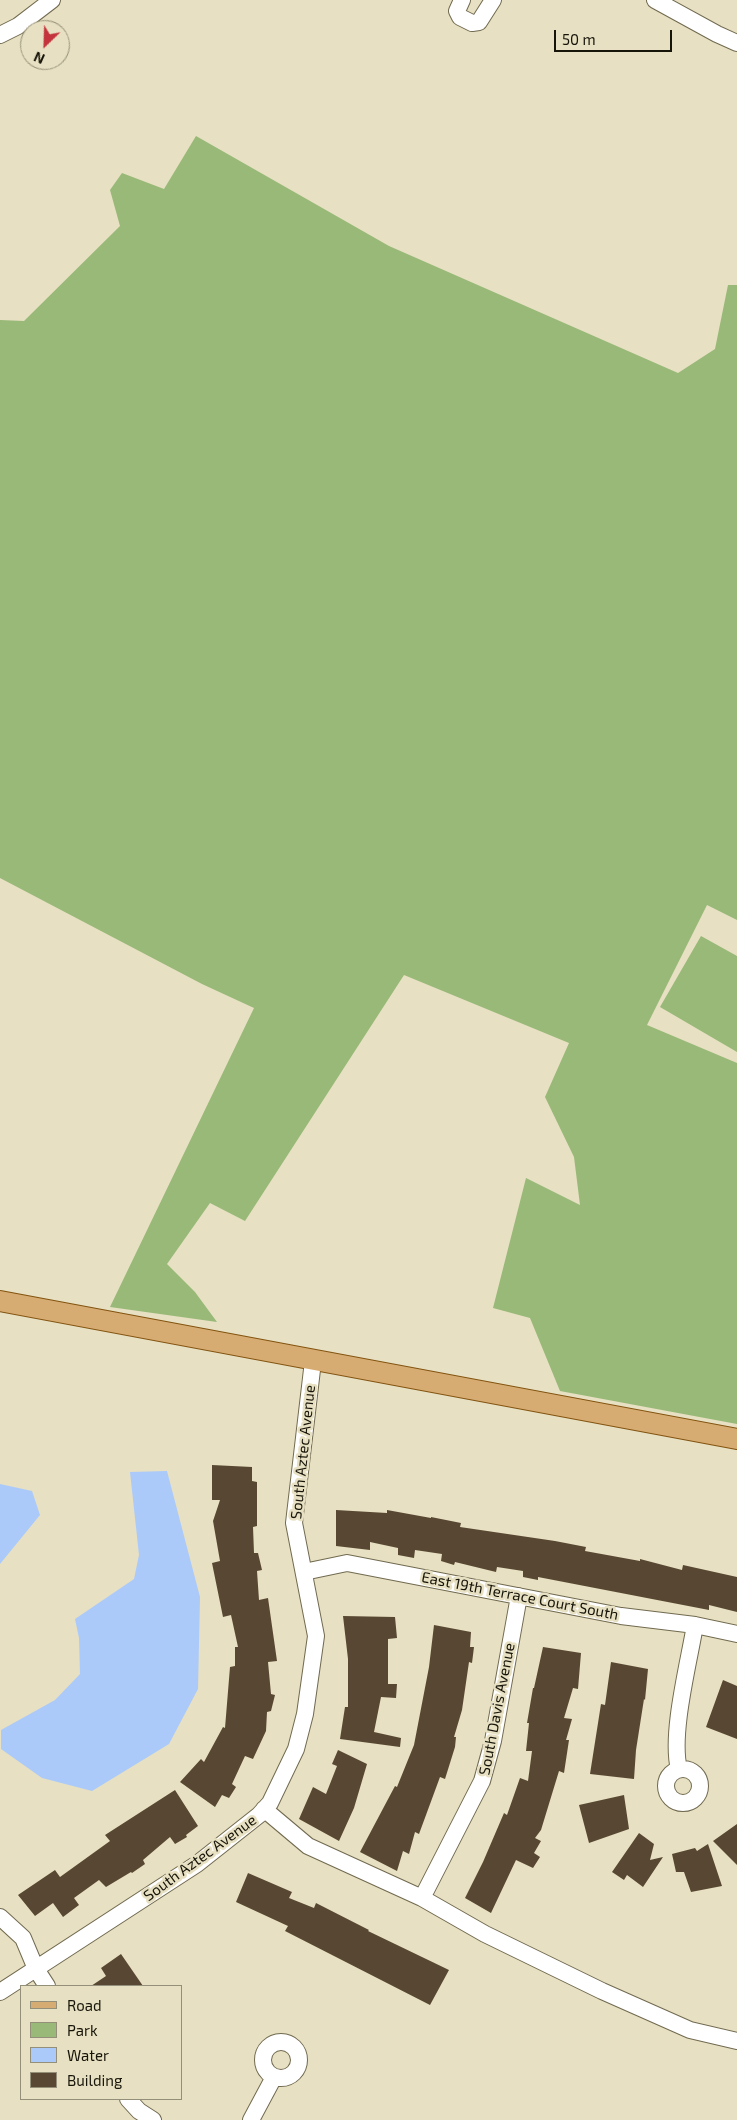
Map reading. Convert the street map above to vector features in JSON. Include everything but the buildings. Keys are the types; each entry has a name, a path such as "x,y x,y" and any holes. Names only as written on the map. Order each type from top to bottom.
{"main road":[{"path":"0,1301 737,1439"}],"street":[{"path":"0,35 18,26 52,0"},
{"path":"462,0 457,10 460,17 472,23 479,22 493,0"},
{"path":"656,0 737,43"},
{"name":"South Aztec Avenue","path":"0,1992 197,1864 264,1810 270,1803 296,1749 305,1714 316,1636 294,1523 314,1361"},
{"name":"East 19th Terrace Court South","path":"304,1572 347,1562 621,1616 695,1624 737,1634"},
{"name":"South Davis Avenue","path":"422,1898 482,1782 493,1740 519,1596"},
{"path":"679,1769 675,1756 677,1729 695,1624"},
{"path":"264,1810 308,1846 422,1898 485,1934 602,1991 690,2030 737,2041"},
{"path":"0,1917 23,1938 36,1969 46,1985"},
{"path":"251,2120 274,2077"},
{"path":"129,2100 139,2111 153,2120"}],"green space":[{"path":"196,136 389,246 678,373 715,349 728,285 737,285 737,920 707,905 647,1025 737,1063 737,1424 560,1391 530,1318 493,1308 526,1178 580,1205 574,1157 545,1097 569,1043 404,975 245,1221 210,1203 167,1264 195,1292 217,1322 110,1307 254,1008 202,984 0,878 0,320 24,321 120,226 110,190 122,173 164,189"},
{"path":"701,936 737,956 737,1052 660,1007"}],"water":[{"path":"167,1471 200,1597 198,1689 169,1744 92,1791 42,1778 1,1749 1,1730 55,1700 80,1674 79,1638 75,1619 134,1579 139,1555 130,1472"},
{"path":"0,1484 32,1491 40,1515 0,1564"}]}
